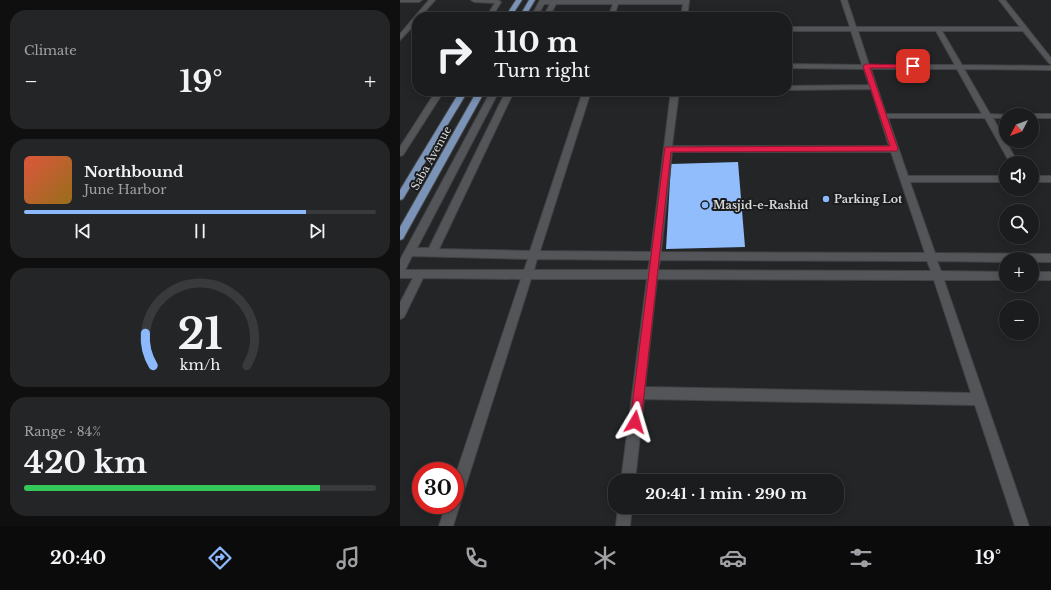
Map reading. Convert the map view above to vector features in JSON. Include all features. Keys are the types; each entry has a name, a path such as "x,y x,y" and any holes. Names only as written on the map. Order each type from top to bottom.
{"main road":[{"path":"511,12 518,0"},
{"path":"525,12 532,0"},
{"name":"Saba Avenue","path":"400,197 461,96"},
{"name":"Saba Avenue","path":"400,236 478,96"}],"street":[{"path":"400,0 418,0"},
{"path":"421,12 432,0"},
{"path":"474,0 493,0 498,2 492,12"},
{"path":"844,0 1022,526"},
{"path":"1002,0 1051,62"},
{"path":"537,12 543,1 686,1 685,12"},
{"path":"549,12 554,2"},
{"path":"613,12 616,2"},
{"path":"400,38 412,23"},
{"path":"792,29 1025,29"},
{"path":"938,29 1010,156"},
{"path":"792,66 1051,68"},
{"path":"792,88 874,87"},
{"path":"400,153 437,96"},
{"path":"400,270 492,96"},
{"path":"432,252 508,96"},
{"path":"464,470 585,96"},
{"path":"629,474 674,96"},
{"path":"883,116 999,116"},
{"path":"1039,116 1051,116"},
{"path":"668,149 894,149"},
{"path":"904,178 999,179"},
{"path":"1039,179 1051,179"},
{"path":"410,252 534,256 1051,258"},
{"path":"400,274 999,276"},
{"path":"400,314 420,274"},
{"path":"1039,276 1051,276"},
{"path":"639,393 979,399"},
{"path":"446,526 450,514"},
{"path":"623,526 624,514"}],"building":[{"name":"Masjid-e-Rashid","path":"738,162 745,247 666,249 671,164"}],"place":[{"name":"Parking Lot","path":"826,199"},
{"name":"Masjid-e-Rashid","path":"705,205"}],"route":[{"path":"635,422 668,149 894,149 866,66 913,66"}]}
